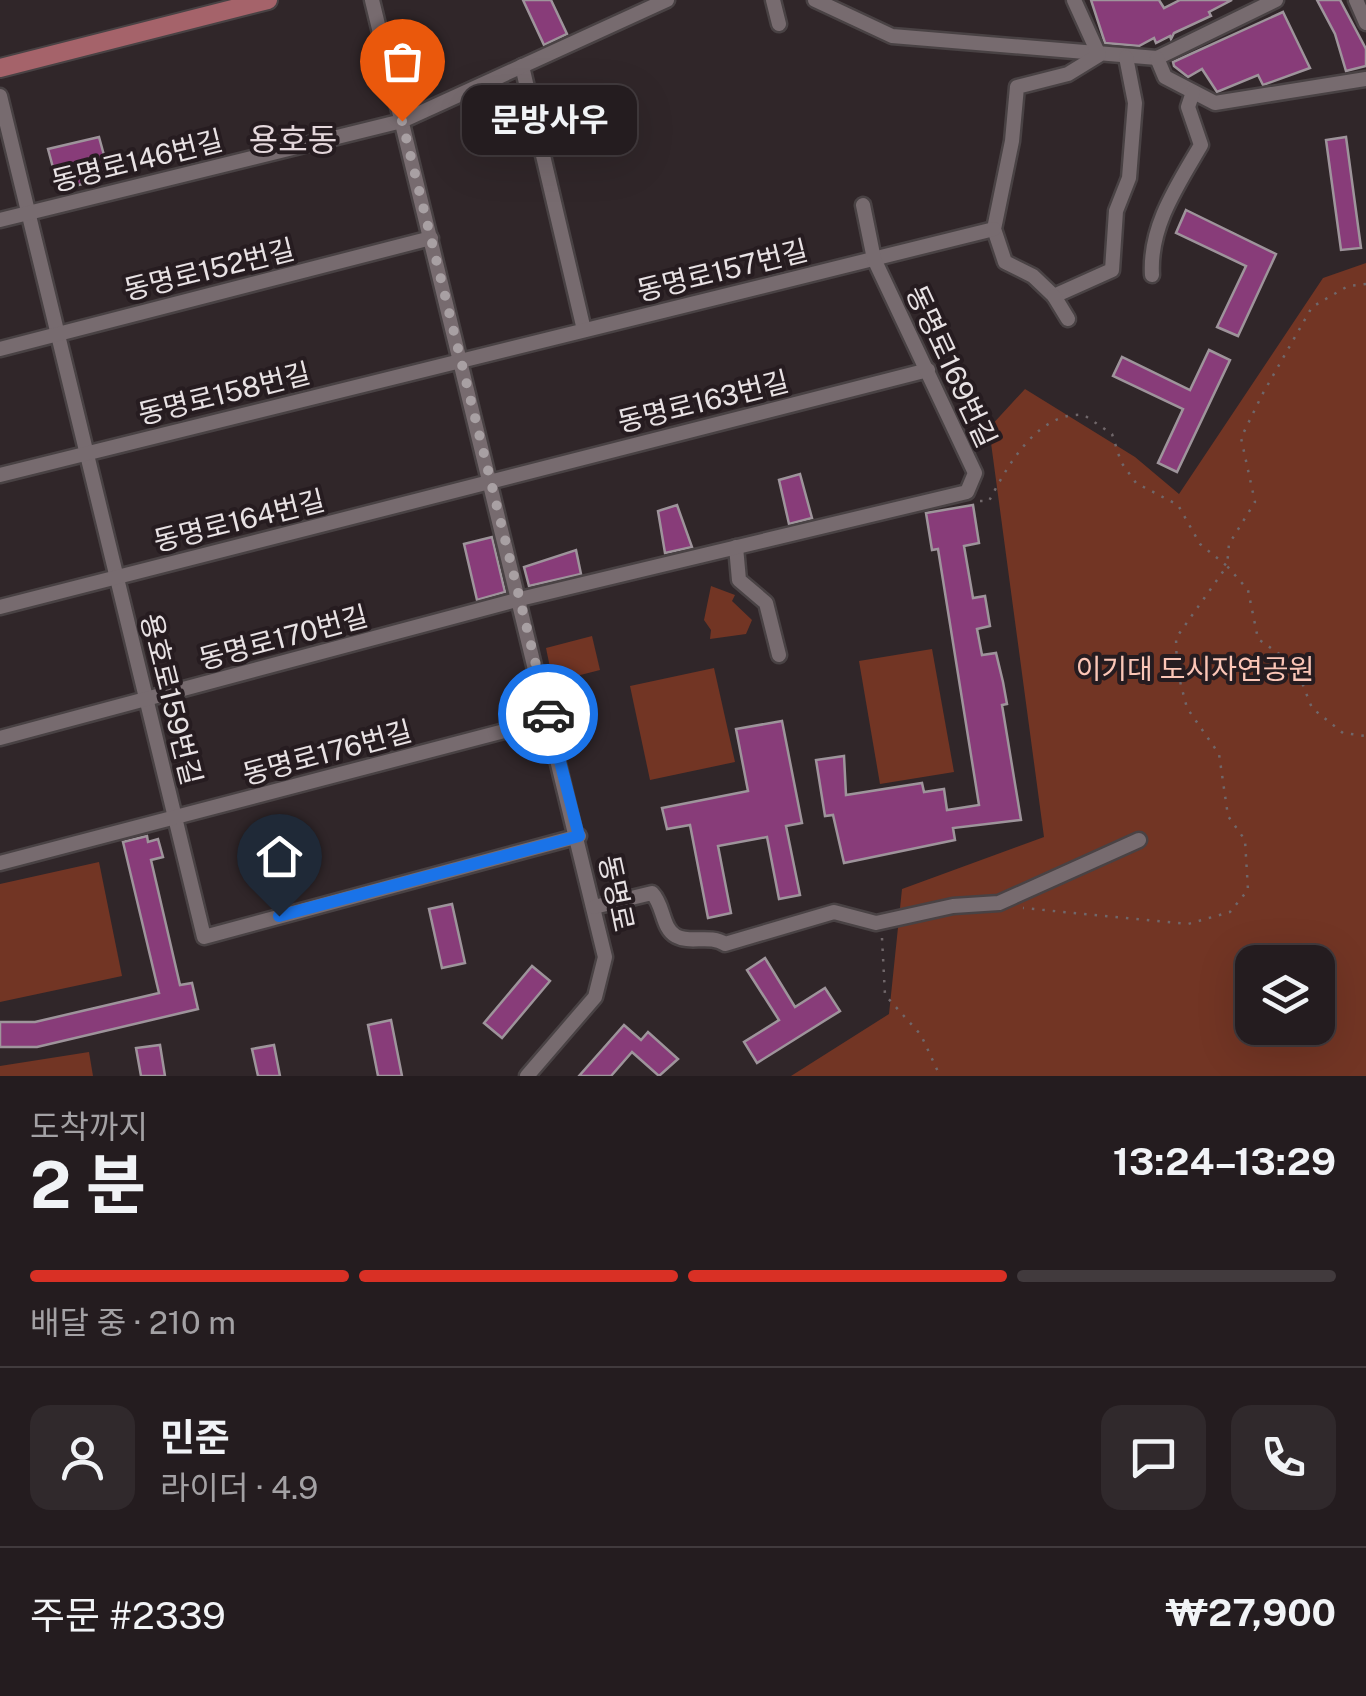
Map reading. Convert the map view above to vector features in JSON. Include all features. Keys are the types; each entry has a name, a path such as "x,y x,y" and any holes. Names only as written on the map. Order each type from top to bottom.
{"main road":[{"path":"0,68 268,0"}],"street":[{"name":"동명로","path":"372,0 579,836 605,957 594,998 527,1076"},
{"name":"동명로146번길","path":"0,220 402,121 667,0"},
{"path":"773,0 779,24"},
{"path":"815,0 892,36 1156,58 1276,0"},
{"path":"1074,0 1099,56"},
{"path":"1356,0 1366,23"},
{"path":"1068,319 1054,296 1033,276 1005,262 994,229 1012,142 1017,88 1068,74 1099,56"},
{"path":"1054,296 1112,270 1116,210 1129,178 1135,103 1126,57"},
{"path":"1156,58 1164,76 1215,103 1366,78"},
{"path":"522,66 584,330"},
{"path":"1152,275 1150,248 1172,193 1201,145 1188,107 1193,92"},
{"name":"용호로159번길","path":"0,96 204,936 579,836"},
{"name":"동명로169번길","path":"520,599 966,492 975,474 874,259 863,205"},
{"name":"동명로157번길","path":"461,360 994,229"},
{"name":"동명로152번길","path":"0,349 431,238"},
{"name":"동명로158번길","path":"0,475 461,360"},
{"name":"동명로163번길","path":"491,481 928,370"},
{"name":"동명로164번길","path":"0,607 491,481"},
{"path":"736,547 739,580 766,603 779,655"},
{"name":"동명로170번길","path":"0,738 520,599"},
{"name":"동명로176번길","path":"0,863 550,719"},
{"path":"594,908 652,894 660,901 669,932 679,938 718,939 724,944 834,912 866,922 884,922 953,906 1000,903 1139,840"}],"path":[{"path":"1000,903 1188,924 1230,912 1248,890 1245,840 1228,816 1219,754 1187,708 1177,670 1176,638 1227,566 1229,544 1255,502 1241,438 1262,395 1312,307 1348,286 1366,284"},
{"path":"966,492 983,504 988,502 1020,446 1056,420 1084,414 1112,434 1121,462 1136,482 1178,505 1200,544 1248,590 1258,639 1295,665 1312,708 1342,733 1366,736"},
{"path":"884,922 885,995 921,1035 940,1076"}],"green space":[{"name":"이기대 도시자연공원","path":"1366,263 1366,1076 791,1076 889,1014 902,889 1044,837 989,428 1025,389 1135,457 1179,494 1323,278"},
{"path":"711,586 735,595 732,601 752,620 746,634 710,639 711,630 704,620"},
{"path":"592,636 600,670 553,682 546,648"},
{"path":"932,649 954,772 880,784 859,661"},
{"path":"714,668 735,762 650,780 630,686"},
{"path":"99,862 122,976 0,1002 0,884"},
{"path":"89,1052 93,1076 0,1076 0,1066"}],"building":[{"path":"523,0 551,0 567,34 544,45"},
{"path":"1091,0 1159,0 1164,8 1180,0 1232,0 1209,12 1211,16 1174,33 1171,39 1170,36 1156,43 1154,38 1139,46 1105,43"},
{"path":"1317,0 1340,0 1366,49 1366,66 1346,71 1335,34"},
{"path":"1283,12 1310,68 1263,85 1258,75 1217,92 1202,69 1188,77 1174,66 1173,62"},
{"path":"99,137 110,177 59,190 48,149"},
{"path":"1346,137 1361,248 1341,250 1326,140"},
{"path":"1186,210 1276,254 1238,336 1217,327 1246,266 1176,233"},
{"path":"1209,350 1230,360 1177,472 1158,463 1183,409 1113,376 1122,357 1190,390"},
{"path":"800,474 812,518 789,524 779,480"},
{"path":"677,505 692,547 665,553 658,511"},
{"path":"973,505 979,543 964,546 973,598 985,596 990,626 977,629 982,655 996,653 1003,682 1007,704 1002,705 1021,820 953,828 955,840 844,863 833,815 825,816 816,760 844,756 846,795 922,783 924,792 944,789 947,810 979,805 938,549 932,550 926,513"},
{"path":"492,537 505,592 477,600 464,544"},
{"path":"576,550 581,574 529,586 524,567"},
{"path":"782,721 802,823 786,826 800,895 779,899 767,837 718,846 731,913 708,918 690,825 667,829 662,808 748,791 736,729"},
{"path":"147,836 148,842 158,839 163,857 151,860 180,985 192,983 198,1009 37,1047 0,1047 0,1022 35,1022 159,993 123,842"},
{"path":"452,904 465,963 442,968 429,909"},
{"path":"765,958 795,1007 825,988 840,1011 757,1063 744,1042 779,1020 747,970"},
{"path":"532,966 550,981 502,1038 484,1023"},
{"path":"391,1020 402,1076 378,1076 368,1025"},
{"path":"624,1025 641,1040 648,1032 678,1059 659,1076 632,1052 611,1076 579,1076"},
{"path":"160,1045 165,1076 141,1076 136,1048"},
{"path":"274,1045 280,1076 258,1076 252,1049"}],"way so far":[{"path":"402,121 548,714"}],"place":[{"name":"문방사우","path":"402,121"}],"district":[{"name":"용호동","path":"293,139"}],"route":[{"path":"279,916 579,836 548,714"}]}
